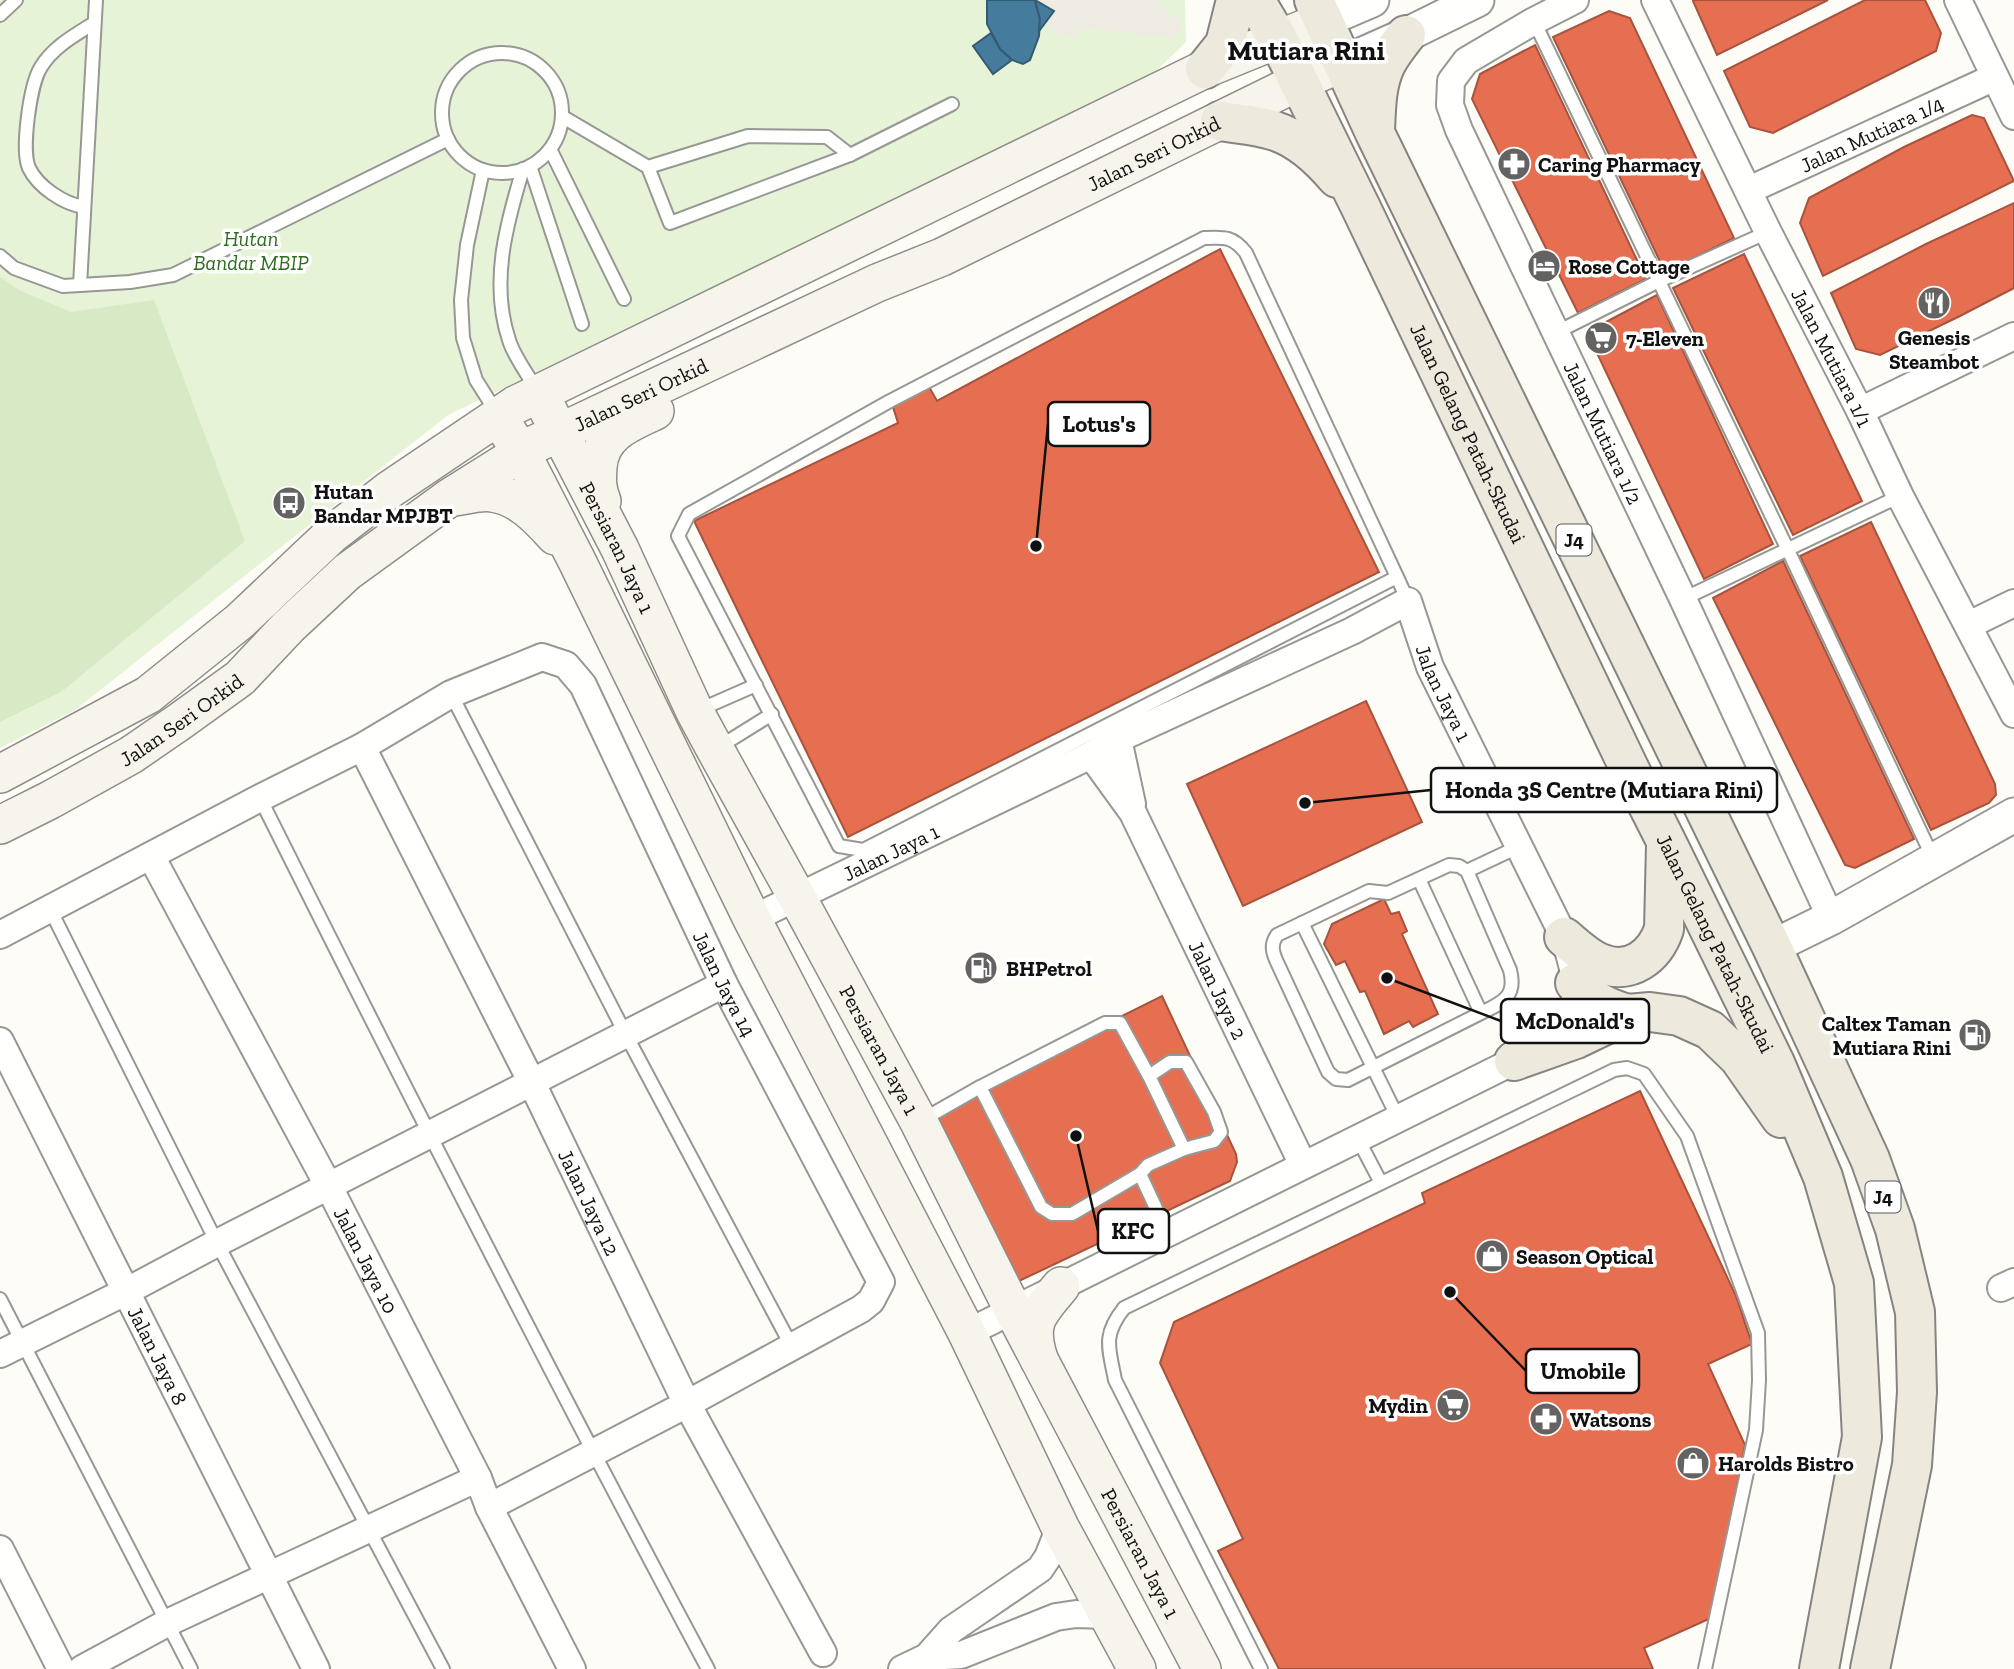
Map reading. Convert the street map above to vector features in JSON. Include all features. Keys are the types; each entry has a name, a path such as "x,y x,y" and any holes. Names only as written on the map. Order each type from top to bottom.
{"main road":[{"path":"1205,69 1225,44 1236,0"},
{"name":"Jalan Gelang Patah-Skudai","path":"1255,0 1278,39 1362,210 1624,758 1775,1063 1823,1177 1854,1283 1862,1437 1819,1669"},
{"name":"Jalan Seri Orkid","path":"0,774 148,695 240,621 331,535 389,490 498,416 538,393 1205,69 1278,39 1318,10"},
{"name":"J4","path":"1318,10 1375,133 1772,947 1870,1159 1895,1229 1915,1312 1917,1392 1912,1465 1870,1669"},
{"path":"1375,133 1381,78 1387,62 1406,35"},
{"name":"Jalan Seri Orkid","path":"0,825 131,755 240,678 289,626 347,572 449,498 521,452 560,431 877,283 942,257 1298,82 1343,63"},
{"path":"1220,121 1274,131 1299,142 1331,171 1362,210"},
{"path":"620,549 597,487 598,458 605,442 624,426 768,355 877,283"},
{"name":"Persiaran Jaya 1","path":"538,393 620,549 695,712 919,1122 1040,1363 1202,1669"},
{"name":"Persiaran Jaya 1","path":"498,416 521,452 577,561 752,919 967,1333 1060,1527 1137,1669"},
{"path":"449,498 491,492 512,498 533,513 577,561"},
{"path":"1564,937 1597,962 1610,967 1625,967 1642,961 1654,951 1664,929 1666,841"},
{"path":"1575,982 1593,999 1610,1009 1628,1014 1679,1016 1710,1030 1739,1058 1823,1177"},
{"path":"1514,1061 1576,1039 1628,1014"},
{"path":"1040,1363 1033,1342 1035,1326 1039,1314 1061,1286"}],"street":[{"path":"1318,10 1371,0"},
{"path":"1343,63 1476,0"},
{"name":"Jalan Mutiara 1/2","path":"1575,0 1466,61 1451,82 1450,105 1459,130 1683,599 1831,918"},
{"name":"Jalan Mutiara 1/1","path":"1655,0 1900,496 2014,714"},
{"path":"1958,0 2014,116"},
{"name":"Jalan Mutiara 1/4","path":"1749,190 1995,77"},
{"path":"1860,411 2014,336"},
{"name":"Jalan Jaya 1","path":"752,919 1113,732 1352,631 1403,589 1430,667 1564,937 1572,960 1575,982 1571,1013 1566,1020 1514,1061 967,1333"},
{"path":"1969,625 2014,603"},
{"name":"Jalan Jaya 14","path":"451,694 542,657 566,665 583,685 724,984 881,1282 872,1301 861,1310 792,1347"},
{"path":"0,935 362,747 451,694"},
{"name":"Jalan Jaya 2","path":"1113,732 1133,813"},
{"name":"Jalan Jaya 12","path":"362,747 531,1081 687,1404 824,1653"},
{"name":"Jalan Jaya 2","path":"1087,747 1133,813 1303,1166"},
{"path":"1772,947 1831,918 2014,815"},
{"name":"Jalan Jaya 10","path":"151,856 329,1187 572,1669"},
{"path":"11,1349 724,984"},
{"name":"Jalan Jaya 8","path":"0,1041 316,1669"},
{"path":"489,1507 792,1347"},
{"path":"82,1669 167,1623 478,1478"},
{"path":"927,1657 951,1630 1040,1569 1060,1527"},
{"path":"0,1549 61,1669"},
{"path":"902,1669 927,1657 961,1655 1056,1617 1076,1614 1107,1615"}],"lane":[{"path":"0,15 16,0"},
{"path":"80,285 96,0"},
{"path":"1534,22 1933,859"},
{"path":"84,207 76,206 46,189 28,167 26,133 30,99 41,67 62,43 94,23"},
{"path":"499,52 519,55 537,64 552,78 561,96 563,117 558,137 551,151 536,165 512,173 492,173 474,167 459,155 448,139 443,120 443,101 450,83 462,68 479,57 499,52"},
{"path":"563,117 648,167 670,223 850,155 953,104"},
{"path":"648,167 748,136 827,136 850,155"},
{"path":"0,256 14,268 63,286 130,282 173,275 448,139"},
{"path":"551,151 624,299"},
{"path":"526,168 507,224 499,289 509,341 538,393"},
{"path":"526,168 582,324"},
{"path":"483,170 467,245 461,300 463,338 476,380 498,416"},
{"path":"1555,333 1659,281 1768,232"},
{"path":"1087,747 863,850 839,846 678,536 689,514 890,401 1204,238 1222,237 1239,244 1245,253 1403,589"},
{"path":"1683,599 1900,496"},
{"path":"695,712 756,685"},
{"path":"451,694 625,1033 792,1347"},
{"path":"715,749 772,714"},
{"path":"260,798 592,1453 708,1669"},
{"path":"1467,871 1520,846"},
{"path":"1449,865 1459,866 1467,871 1510,970 1513,980 1511,990 1500,1004 1348,1080 1336,1079 1328,1072 1272,951 1273,942 1277,935 1369,891 1388,894 1419,879 1449,865"},
{"path":"1419,879 1481,1013"},
{"path":"50,909 217,1243 443,1669"},
{"path":"1302,923 1398,1118"},
{"path":"919,1122 980,1087 1105,1023 1119,1023 1149,1076 1184,1149"},
{"path":"980,1087 1041,1207 1052,1213 1072,1214 1140,1174 1149,1165 1184,1149 1214,1141 1221,1132 1214,1112 1186,1062 1170,1062 1149,1076"},
{"path":"1261,1669 1115,1380 1107,1342 1114,1321 1124,1308 1614,1070 1627,1068 1644,1074 1687,1136 1758,1333 1756,1430 1704,1669"},
{"path":"1358,1139 1381,1182"},
{"path":"1140,1174 1167,1233"},
{"path":"0,1299 11,1349 191,1669"}],"green space":[{"name":"Hutan Bandar MBIP","path":"0,0 1185,0 1186,42 1150,77 448,415 75,710 0,748"},
{"path":"0,277 19,290 71,312 154,300 245,541 61,692 0,722"}],"shaded area":[{"path":"1036,0 1156,0 1182,23 1175,38 1102,31 1094,26 1066,38 1043,25 1054,11"}],"building: Shops":[{"path":"1693,0 1828,0 1717,55 1693,1"},
{"path":"1865,0 1925,0 1941,33 1936,51 1773,133 1750,127 1724,71"},
{"path":"1609,11 1630,18 1734,238 1665,272 1553,37"},
{"path":"1535,45 1646,279 1578,313 1472,99 1480,74"},
{"path":"1972,115 1984,118 2014,181 1823,276 1800,223 1809,198 1904,147"},
{"path":"2014,203 2014,288 1880,355 1856,349 1831,293"},
{"path":"1220,249 1379,572 848,837 694,521 898,423 893,407 928,385 937,401"},
{"path":"1744,254 1862,501 1793,535 1673,288"},
{"path":"1657,295 1773,544 1704,579 1587,332"},
{"path":"1871,522 1995,784 1996,795 1989,803 1931,830 1800,556"},
{"path":"1783,561 1914,839 1855,868 1845,865 1713,598"},
{"path":"1366,701 1422,822 1243,906 1187,784"},
{"path":"1384,899 1391,914 1399,912 1407,931 1402,934 1438,1014 1413,1027 1409,1021 1384,1034 1365,991 1360,992 1345,961 1336,965 1324,944 1332,924"},
{"path":"1162,996 1236,1154 1237,1162 1230,1181 1019,1281 916,1119"},
{"name":"Mydin","path":"1640,1091 1736,1296 1752,1344 1708,1364 1745,1445 1711,1618 1644,1648 1653,1669 1279,1669 1218,1551 1243,1539 1160,1363 1174,1322 1425,1203 1422,1193"}],"building: Public":[{"path":"987,0 1035,0 1040,19 1039,36 1030,60 1023,64 1012,60 1000,49 987,24"},
{"path":"1035,0 1054,11 1039,31 1040,19"},
{"path":"991,33 1000,49 1012,60 993,74 973,46"}],"place":[{"name":"Caring Pharmacy","path":"1514,164"},
{"name":"Rose Cottage","path":"1544,266"},
{"name":"Genesis Steambot","path":"1934,303"},
{"name":"7-Eleven","path":"1601,338"},
{"name":"Hutan Bandar MPJBT","path":"289,503"},
{"name":"Lotus's","path":"1036,546"},
{"name":"Honda 3S Centre (Mutiara Rini)","path":"1305,803"},
{"name":"BHPetrol","path":"981,968"},
{"name":"McDonald's","path":"1387,978"},
{"name":"Caltex Taman Mutiara Rini","path":"1975,1035"},
{"name":"KFC","path":"1076,1136"},
{"name":"Season Optical","path":"1492,1256"},
{"name":"Umobile","path":"1450,1292"},
{"name":"Mydin","path":"1453,1405"},
{"name":"Watsons","path":"1546,1419"},
{"name":"Harolds Bistro","path":"1693,1463"}],"district":[{"name":"Mutiara Rini","path":"1306,50"}]}
